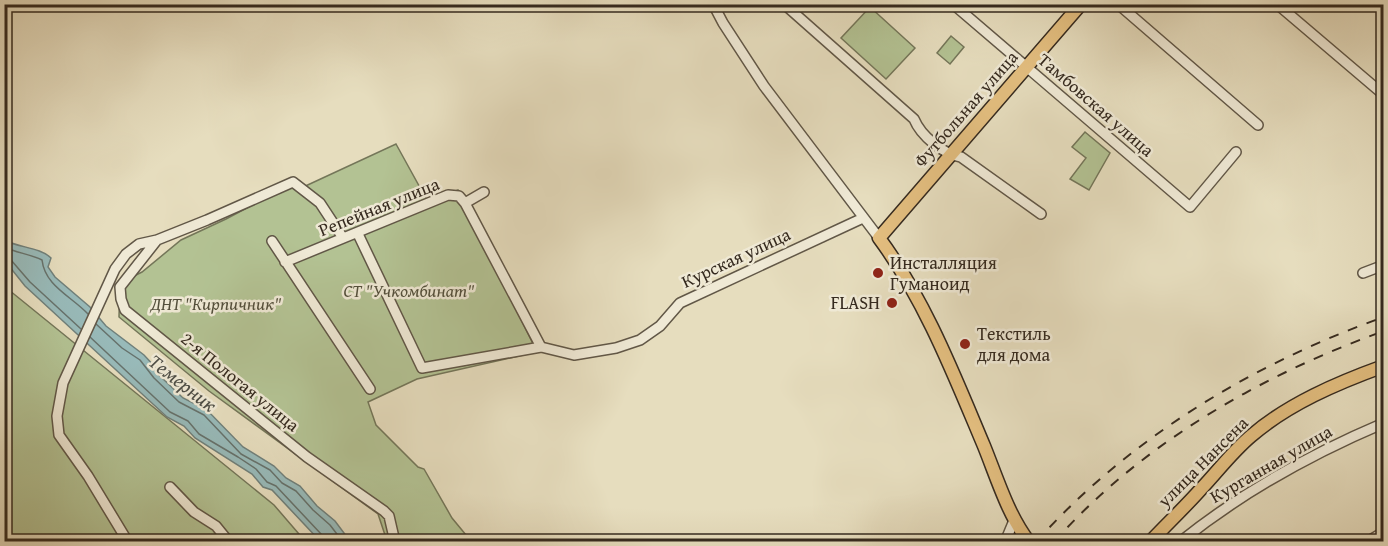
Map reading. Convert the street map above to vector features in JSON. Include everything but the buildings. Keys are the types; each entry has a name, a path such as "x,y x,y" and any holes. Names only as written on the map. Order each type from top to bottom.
{"main road":[{"name":"Футбольная улица","path":"879,238 1081,4"},
{"path":"879,238 899,265 915,294 1015,518 1029,542"},
{"name":"улица Нансена","path":"1150,542 1202,489 1226,459 1252,435 1289,409 1348,379 1383,366"}],"street":[{"path":"713,4 764,86 879,238"},
{"path":"784,4 914,119 918,129 950,155 963,158 1041,213"},
{"name":"Тамбовская улица","path":"953,4 1190,207 1236,152"},
{"path":"1118,4 1258,125"},
{"path":"1277,4 1383,95"},
{"name":"2-я Пологая улица","path":"344,238 320,203 293,182 157,240 120,287 121,299 125,310 307,457 384,511 389,516 395,542"},
{"path":"465,203 484,192"},
{"name":"Репейная улица","path":"285,262 448,195 459,196 465,203 541,347"},
{"name":"Курская улица","path":"357,234 422,368 541,347 574,355 616,348 640,340 660,326 680,303 863,218"},
{"path":"128,542 88,476 59,435 57,416 63,383 115,269 126,254 138,244 157,240"},
{"path":"272,241 370,389"},
{"path":"1363,273 1383,265"},
{"name":"Курганная улица","path":"1180,542 1208,519 1272,479 1338,443 1383,423"},
{"path":"170,487 194,512 216,526 229,542"},
{"path":"1005,542 1015,518"},
{"path":"1367,542 1383,532"}],"green space":[{"path":"870,7 915,48 886,79 841,38"},
{"path":"951,36 964,47 950,64 937,53"},
{"path":"1085,132 1110,153 1089,190 1070,179 1086,158 1072,147"},
{"path":"396,144 428,202 458,190 537,352 417,379 368,402 376,425 418,467 424,469 452,518 471,541 387,541 378,514 209,391 119,317 120,283 142,272 181,240 294,183 299,189"},
{"path":"4,286 274,505 305,541 5,541"}],"water":[{"name":"Темерник","path":"4,240 41,252 51,258 48,267 55,277 90,307 106,326 144,355 156,368 158,374 183,398 207,410 243,447 274,466 286,478 300,486 317,506 335,521 350,541 320,541 272,490 263,487 252,474 195,438 184,426 167,417 25,286 5,261"}],"railway":[{"path":"1036,542 1072,504 1111,469 1196,408 1288,357 1384,317"},
{"path":"1054,542 1125,474 1206,416 1248,391 1293,369 1384,331"}],"place":[{"name":"Инсталляция Гуманоид","path":"878,273"},
{"name":"FLASH","path":"892,303"},
{"name":"Текстиль для дома","path":"965,344"}],"park label":[{"name":"СТ \"Учкомбинат\"","path":"409,291"},
{"name":"ДНТ \"Кирпичник\"","path":"216,304"}]}
